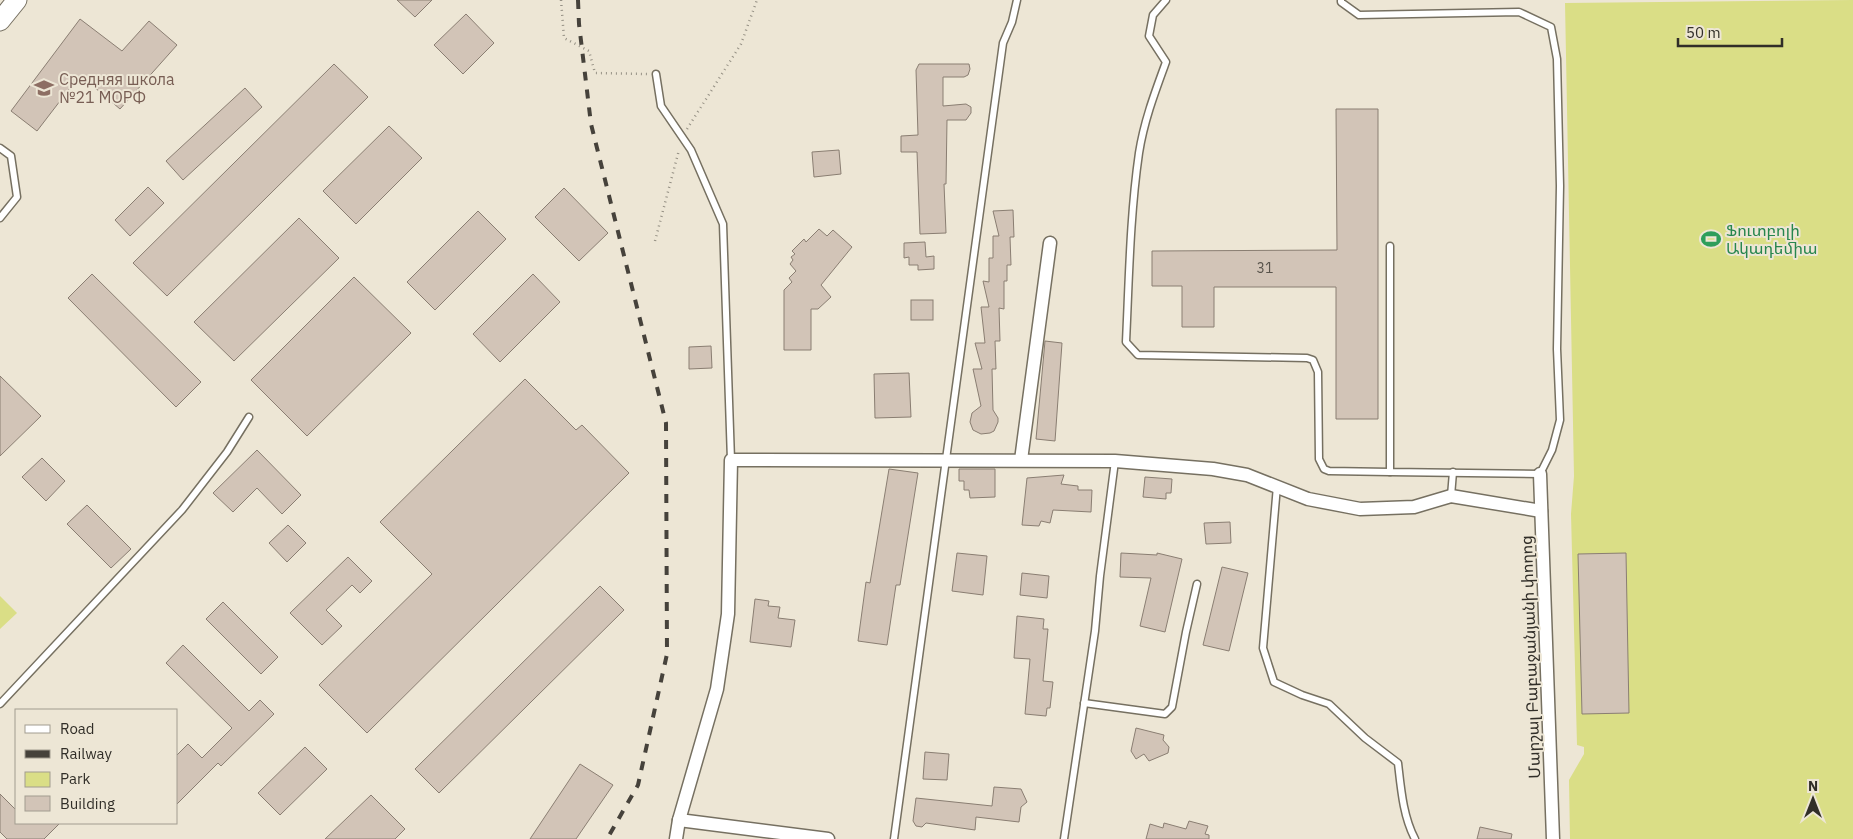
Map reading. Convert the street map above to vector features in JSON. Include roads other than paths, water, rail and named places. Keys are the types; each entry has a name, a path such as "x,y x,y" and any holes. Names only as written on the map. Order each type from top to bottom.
{"main road":[{"path":"0,21 17,0"}],"street":[{"path":"1021,460 1050,243"},
{"path":"676,839 679,820 717,689 727,623 732,460 1115,461 1247,475 1308,498 1360,509 1414,507 1451,496 1541,511"},
{"name":"Մարշալ Բաբաջանյանի փողոց","path":"1540,474 1553,839"},
{"path":"679,820 828,839"}],"lane":[{"path":"894,839 1003,43 1012,22 1017,0"},
{"path":"1166,0 1153,16 1149,36 1166,62 1149,108 1139,152 1130,245 1126,342 1138,355 1307,358 1314,360 1318,372 1320,459 1324,469 1329,471 1540,474 1552,450 1560,420 1557,349 1559,157 1557,59 1551,27 1519,12 1359,14 1341,2 1341,0"},
{"path":"656,74 661,106 691,150 723,224 732,460"},
{"path":"0,148 11,156 17,197 0,218"},
{"path":"1390,246 1390,472"},
{"path":"0,704 182,510 227,452 249,417"},
{"path":"1064,839 1084,703 1115,461"},
{"path":"1451,496 1453,472"},
{"path":"1276,486 1263,648 1274,682 1302,695 1329,704 1365,738 1398,763 1403,804 1415,839"},
{"path":"1084,703 1164,714 1172,707 1197,584"}],"railway":[{"path":"578,0 579,24 591,124 666,423 667,654 638,785 607,839"}],"place":[{"name":"Средняя школа №21 МОРФ","path":"44,88"},
{"name":"Ֆուտբոլի Ակադեմիա","path":"1711,239"}]}
